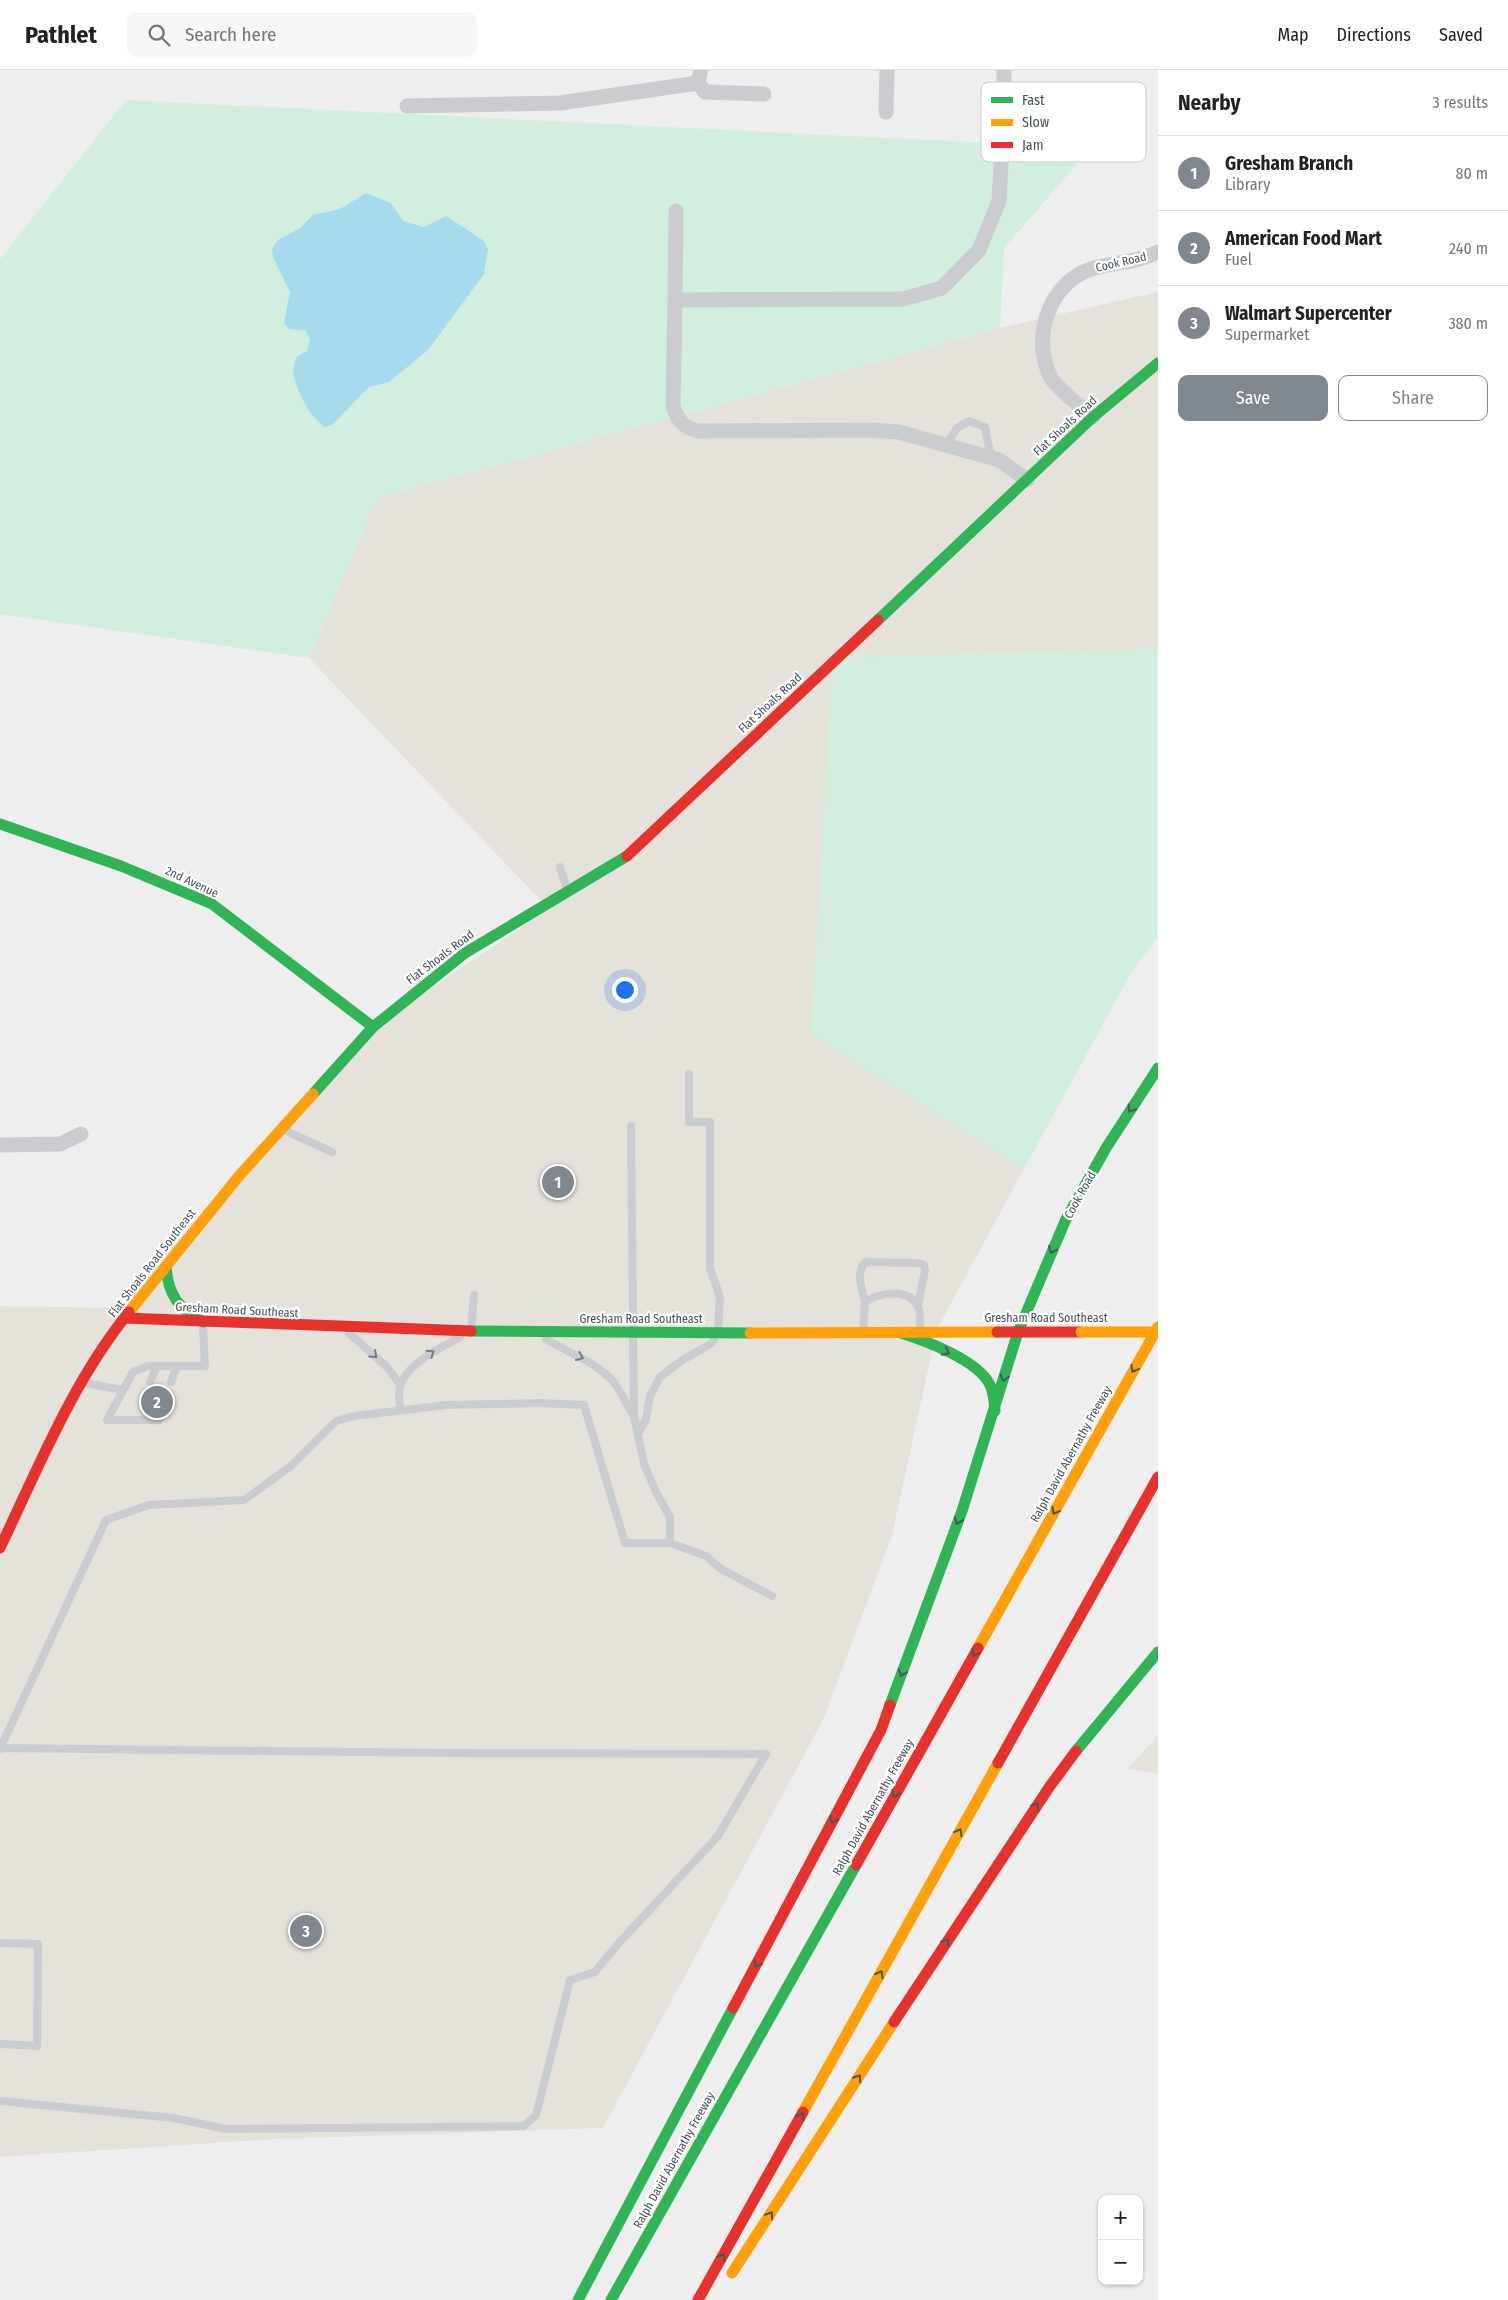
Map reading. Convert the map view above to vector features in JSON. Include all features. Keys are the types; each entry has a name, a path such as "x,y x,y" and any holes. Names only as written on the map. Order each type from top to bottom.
{"main road":[{"name":"Flat Shoals Road","path":"373,1027 465,953 632,852 1094,417 1158,363"},
{"name":"2nd Avenue","path":"0,824 121,866 212,904 373,1027"},
{"name":"Flat Shoals Road Southeast","path":"0,1548 51,1440 83,1383 124,1318 280,1128 373,1027"},
{"name":"Cook Road","path":"578,2300 880,1730 962,1511 995,1411 1018,1332 1066,1219 1106,1148 1158,1068"},
{"path":"166,1266 167,1286 172,1299 183,1311 203,1322"},
{"name":"Gresham Road Southeast","path":"124,1318 343,1328 538,1334 634,1332 1158,1332"},
{"name":"Ralph David Abernathy Freeway","path":"611,2300 1158,1327"},
{"path":"901,1333 928,1343 979,1371 992,1388 995,1411"},
{"path":"698,2300 1158,1477"},
{"path":"726,2284 916,1988 1050,1786 1096,1725 1158,1652"}],"street":[{"path":"886,70 886,112"},
{"path":"407,106 560,104 700,76 706,92 764,94"},
{"path":"675,300 903,299 942,288 979,250 999,201 1001,162"},
{"path":"676,211 673,406 678,421 687,428 698,431 872,430 899,432 999,460 1027,480"},
{"name":"Cook Road","path":"1094,417 1052,379 1046,363 1043,329 1048,309 1059,292 1073,278 1090,269 1148,258 1158,252"},
{"path":"0,1145 60,1144 81,1134"}],"lane":[{"path":"946,445 956,428 969,421 985,427 991,458"},
{"path":"560,867 568,891"},
{"path":"638,1434 646,1419 650,1396 660,1377 712,1343 718,1332 720,1297 710,1268 710,1122 689,1122 689,1074"},
{"path":"631,1126 634,1416 644,1464 656,1492 670,1517 670,1543"},
{"path":"280,1128 332,1152"},
{"path":"863,1333 865,1302 860,1271 862,1265 866,1262 918,1263 924,1265 925,1270 918,1306 921,1333"},
{"path":"400,1385 417,1362 438,1348 471,1332 474,1295"},
{"path":"865,1302 875,1295 906,1295 918,1306"},
{"path":"161,1412 159,1420 107,1420 134,1372 148,1366 204,1366 203,1322"},
{"path":"343,1328 387,1367 400,1385 400,1409"},
{"path":"538,1334 560,1348 590,1362 610,1378 634,1416"},
{"path":"150,1382 157,1366"},
{"path":"171,1382 177,1366"},
{"path":"83,1383 123,1390"},
{"path":"0,2101 174,2118 226,2129 524,2126 536,2115 570,1980 595,1972 618,1944 718,1836 766,1754 445,1753 0,1748 106,1520 149,1505 244,1500 291,1466 336,1421 400,1409 497,1404 584,1405 625,1543 670,1543 706,1556 721,1569 772,1596"},
{"path":"131,1420 136,1412"},
{"path":"0,1943 38,1944 37,2046 0,2044"}],"shaded area":[{"path":"1158,292 1158,649 834,658 812,1034 1024,1169 937,1329 892,1535 824,1718 603,2128 277,2139 0,2157 0,1306 116,1308 373,1027 549,909 309,658 377,498 1000,328"},
{"path":"1158,1734 1158,1774 1127,1769 1153,1741"}],"green space":[{"path":"126,100 981,143 981,162 1079,162 1004,248 1000,328 377,498 309,658 0,614 0,259"},
{"path":"1158,649 1158,936 1130,975 1024,1169 811,1034 833,658"}],"water":[{"path":"366,193 391,203 403,221 424,227 446,216 484,241 488,249 484,274 428,350 389,382 369,387 332,425 325,427 310,411 301,397 296,382 293,371 297,356 307,351 310,340 305,330 289,329 284,323 290,292 273,257 272,249 278,240 300,228 313,215 340,209"}],"traffic: fast":[{"path":"878,620 1093,417 1158,363"},
{"path":"0,824 121,866 212,904 373,1027"},
{"path":"313,1094 373,1027 465,953 627,856"},
{"path":"1018,1332 1066,1219 1106,1148 1158,1068"},
{"path":"166,1266 169,1285 176,1300 194,1317 203,1322"},
{"path":"471,1331 750,1333"},
{"path":"890,1705 962,1511 1018,1332"},
{"path":"901,1333 924,1341 975,1367 990,1385 995,1411"},
{"path":"1076,1751 1158,1652"},
{"path":"611,2300 856,1865"},
{"path":"578,2300 733,2008"}],"traffic: slow":[{"path":"129,1312 239,1176 313,1094"},
{"path":"978,1648 1158,1327"},
{"path":"750,1333 997,1332"},
{"path":"1081,1332 1158,1332"},
{"path":"803,2112 998,1763"},
{"path":"732,2273 894,2022"}],"traffic: jam":[{"path":"627,856 878,620"},
{"path":"0,1548 43,1456 74,1396 109,1339 129,1312"},
{"path":"124,1318 471,1331"},
{"path":"997,1332 1081,1332"},
{"path":"998,1763 1158,1477"},
{"path":"856,1865 978,1648"},
{"path":"733,2008 881,1730 890,1705"},
{"path":"894,2022 1050,1786 1076,1751"},
{"path":"698,2300 803,2112"}],"place":[{"name":"Gresham Branch","path":"558,1182"},
{"name":"American Food Mart","path":"157,1402"},
{"name":"Walmart Supercenter","path":"306,1931"}]}
